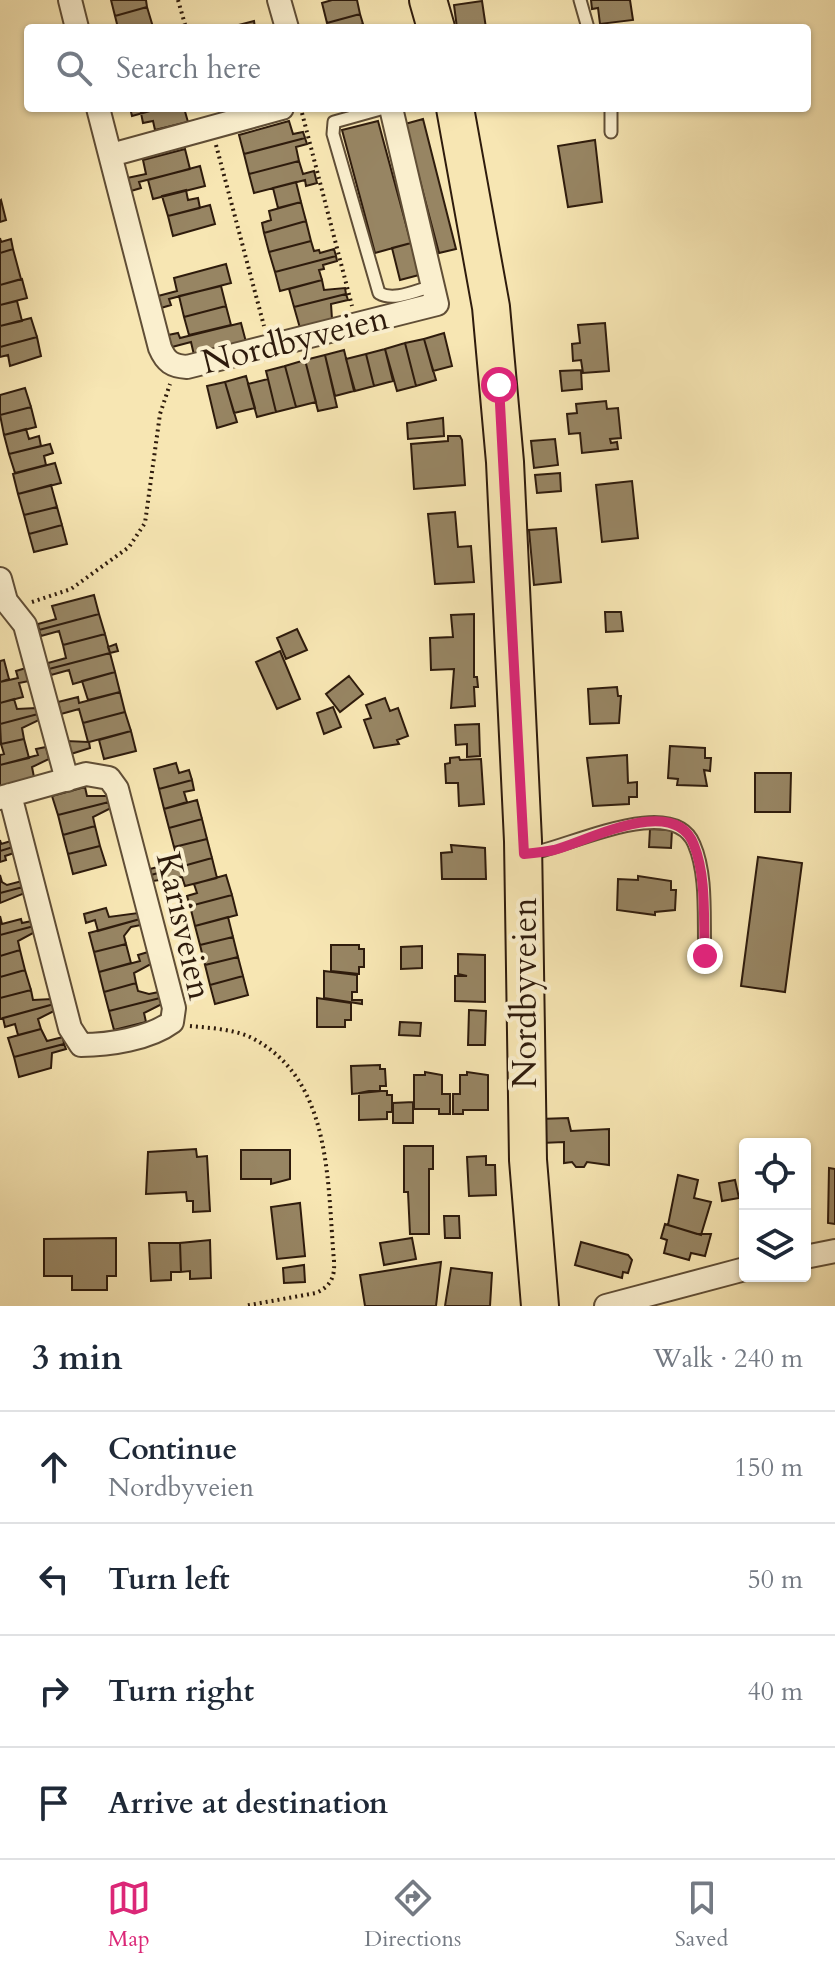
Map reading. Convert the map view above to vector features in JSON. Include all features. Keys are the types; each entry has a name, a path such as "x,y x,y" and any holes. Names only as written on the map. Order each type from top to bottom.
{"main road":[{"path":"428,0 435,24"},
{"name":"Nordbyveien","path":"456,112 482,252 499,385 524,854 528,1160 540,1306"}],"street":[{"path":"70,0 76,24"},
{"path":"279,0 286,24"},
{"name":"Nordbyveien","path":"99,112 160,348 166,360 175,366 206,365 437,304 433,286"},
{"path":"111,155 267,112"},
{"path":"392,112 433,286"},
{"path":"4,598 25,625 67,780"},
{"name":"Karisveien","path":"100,774 109,778 117,789 174,1008 172,1022 162,1030 101,1045 81,1045 70,1028 5,796 67,780 100,774"},
{"path":"811,1256 835,1251"},
{"path":"606,1306 739,1271"}],"lane":[{"path":"580,0 587,24"},
{"path":"370,112 334,122 333,134 379,293 386,297 433,286"},
{"path":"611,112 611,132"},
{"path":"524,854 555,850 626,826 666,821 676,824 694,843 700,875 705,956"}],"path":[{"path":"178,0 185,24"},
{"path":"301,112 357,323"},
{"path":"212,127 269,347"},
{"path":"4,598 71,589 129,547 145,523 160,414 175,366"},
{"path":"172,1022 238,1033 259,1043 298,1082 318,1117 334,1261 333,1277 324,1289 316,1293 244,1306"}],"building":[{"path":"111,0 146,0 147,7 115,16"},
{"path":"357,0 360,14 327,23 322,3"},
{"path":"591,0 630,0 633,20 600,24 598,8 592,9"},
{"path":"482,1 485,24 456,24 454,5"},
{"path":"147,7 152,24 117,24 115,16"},
{"path":"360,14 363,24 327,24"},
{"path":"185,112 188,122 155,130 153,121 143,123 141,113"},
{"path":"423,119 456,249 439,253 405,124"},
{"path":"289,121 293,134 303,132 305,138 244,154 239,135"},
{"path":"378,121 411,243 375,253 342,130"},
{"path":"305,138 307,144 296,147 299,161 249,174 244,154"},
{"path":"595,140 602,202 568,207 558,146"},
{"path":"185,149 190,169 139,182 141,188 131,191 127,178 146,174 143,160"},
{"path":"299,161 303,174 314,171 317,183 306,186 305,180 254,193 249,174"},
{"path":"200,166 205,186 153,199 148,180"},
{"path":"296,182 301,202 278,208 273,188"},
{"path":"186,190 188,200 198,198 200,208 168,216 162,196"},
{"path":"0,201 6,220 0,222"},
{"path":"301,202 306,221 264,233 262,223 271,220 269,211"},
{"path":"210,205 215,224 173,236 168,216"},
{"path":"306,221 311,241 269,252 264,233"},
{"path":"0,238 1,242 11,239 13,249 0,253"},
{"path":"311,241 314,251 319,250 320,253 334,249 336,256 275,272 269,252"},
{"path":"411,243 419,275 400,280 392,248"},
{"path":"13,249 21,279 0,285 0,253"},
{"path":"336,256 337,261 323,265 324,269 319,270 322,280 280,291 275,272"},
{"path":"226,264 231,283 169,299 171,305 161,308 158,296 177,291 174,278"},
{"path":"22,279 27,298 0,305 0,285"},
{"path":"322,280 324,290 345,288 346,294 294,307 289,289"},
{"path":"221,286 226,306 184,317 179,296"},
{"path":"346,294 348,300 331,304 332,319 300,328 294,307"},
{"path":"17,301 22,321 0,326 0,305"},
{"path":"226,306 231,325 189,335 184,317"},
{"path":"31,318 37,337 0,347 0,326"},
{"path":"241,323 246,342 194,355 191,342 172,347 168,335 178,333 180,338"},
{"path":"605,323 609,371 583,373 581,360 573,361 572,344 580,343 578,325"},
{"path":"444,333 452,366 433,371 424,339"},
{"path":"37,337 41,356 10,366 8,355 0,357 0,347"},
{"path":"424,339 436,380 416,386 405,343"},
{"path":"405,343 416,386 397,391 385,349"},
{"path":"385,349 393,381 374,386 366,354"},
{"path":"344,350 354,391 335,396 325,355"},
{"path":"366,354 374,386 355,391 346,359"},
{"path":"325,355 337,407 318,411 305,360"},
{"path":"305,360 316,402 296,407 285,366"},
{"path":"285,366 296,407 276,412 266,371"},
{"path":"581,370 582,389 562,391 560,371"},
{"path":"246,376 255,408 234,413 225,382"},
{"path":"268,379 276,412 257,417 248,384"},
{"path":"225,382 237,422 217,428 207,386"},
{"path":"25,388 31,407 0,415 0,395"},
{"path":"606,401 607,409 618,408 621,438 610,439 611,443 617,442 618,449 582,453 580,433 569,434 567,414 577,413 576,404"},
{"path":"31,407 36,427 4,435 0,415"},
{"path":"443,418 444,436 408,439 407,423"},
{"path":"26,429 29,439 39,436 41,446 9,454 4,435"},
{"path":"448,436 460,436 462,440 465,485 414,489 411,444 448,441"},
{"path":"555,439 558,465 534,468 531,441"},
{"path":"50,444 53,453 44,456 46,465 15,473 9,454"},
{"path":"55,463 61,483 18,494 13,474"},
{"path":"560,473 561,491 537,493 535,475"},
{"path":"632,481 638,538 602,542 596,485"},
{"path":"51,485 57,507 24,515 18,494"},
{"path":"57,507 62,525 29,534 24,515"},
{"path":"455,512 458,547 471,546 474,582 435,584 428,514"},
{"path":"62,525 67,544 34,552 29,534"},
{"path":"556,528 561,582 534,585 529,530"},
{"path":"94,595 99,614 39,630 38,624 56,619 52,606"},
{"path":"605,612 621,612 623,631 606,632"},
{"path":"99,614 105,634 63,645 59,631 41,636 39,630"},
{"path":"474,614 474,677 477,677 478,687 474,687 475,706 451,708 454,669 431,670 430,638 453,637 451,615"},
{"path":"297,629 307,650 286,659 277,638"},
{"path":"105,634 110,653 49,669 48,663 66,658 63,645"},
{"path":"116,644 118,651 110,653 108,647"},
{"path":"280,651 300,699 277,709 256,662"},
{"path":"110,653 115,672 73,684 69,670 51,675 49,669"},
{"path":"4,660 9,679 0,682 0,661"},
{"path":"26,668 29,681 19,683 23,697 0,703 0,682 18,678 16,671"},
{"path":"115,672 120,692 88,700 82,681"},
{"path":"349,676 363,694 340,712 326,694"},
{"path":"617,687 618,696 621,696 619,723 590,724 588,689"},
{"path":"120,692 125,712 83,723 79,709 61,714 58,702 78,697 79,703"},
{"path":"385,698 390,711 398,708 408,736 397,740 399,744 374,748 364,720 371,718 366,705"},
{"path":"14,699 17,709 36,708 38,714 0,724 0,703"},
{"path":"333,707 341,727 324,734 317,713"},
{"path":"125,712 131,731 89,742 90,748 71,754 67,741 88,742 83,723"},
{"path":"38,714 39,720 22,728 24,739 1,744 0,724"},
{"path":"479,724 480,756 467,757 467,744 456,745 455,725"},
{"path":"131,731 136,751 104,759 99,740"},
{"path":"24,739 29,758 0,765 0,755 4,754 1,744"},
{"path":"670,746 705,748 705,758 711,758 710,771 704,770 707,786 677,785 678,779 668,778"},
{"path":"46,747 49,759 32,767 34,777 0,787 0,765 38,755 36,749"},
{"path":"627,755 628,783 637,782 637,797 629,797 629,804 593,806 587,758"},
{"path":"459,757 460,760 481,759 484,804 459,806 458,783 446,783 445,764 450,763 450,758"},
{"path":"176,763 179,773 189,770 192,780 159,789 154,769"},
{"path":"755,773 791,773 790,812 755,812"},
{"path":"192,780 194,790 184,792 187,802 164,809 159,789"},
{"path":"85,787 87,796 108,796 109,802 58,815 52,796"},
{"path":"197,800 202,819 169,828 164,809"},
{"path":"109,802 111,808 93,817 95,826 63,835 58,815"},
{"path":"202,819 207,839 174,847 169,828"},
{"path":"95,826 100,846 68,854 63,835"},
{"path":"650,829 672,830 671,848 649,847"},
{"path":"207,839 212,858 151,875 150,869 173,863 177,857 174,847"},
{"path":"0,840 1,844 11,841 13,847 0,851"},
{"path":"451,845 485,848 486,879 442,879 441,853 452,852"},
{"path":"100,846 106,865 73,874 68,854"},
{"path":"13,847 14,853 0,862 0,851"},
{"path":"758,857 802,863 785,992 741,986"},
{"path":"212,858 217,878 185,886 182,877 153,881 151,875"},
{"path":"0,875 7,885 22,881 23,887 0,893"},
{"path":"226,875 232,895 190,906 187,896 197,893 194,884"},
{"path":"638,876 671,881 671,890 676,890 675,910 655,912 655,915 617,910 618,879 638,880"},
{"path":"23,887 25,893 0,903 0,893"},
{"path":"232,895 237,915 195,926 190,906"},
{"path":"106,908 109,917 138,913 140,919 98,931 95,920 86,923 84,914"},
{"path":"0,916 2,924 21,919 22,923 32,921 34,926 0,935"},
{"path":"228,917 233,937 200,945 195,926"},
{"path":"140,919 141,925 131,927 124,936 126,944 94,952 89,933"},
{"path":"34,926 35,932 18,941 20,950 0,956 0,935"},
{"path":"233,937 238,957 205,965 200,945"},
{"path":"126,944 131,963 99,972 94,952"},
{"path":"331,945 359,945 359,949 364,949 364,967 359,967 359,974 331,971"},
{"path":"422,946 422,968 401,969 401,947"},
{"path":"20,950 25,970 0,977 0,956"},
{"path":"148,952 151,964 134,973 136,983 104,992 99,972 140,961 138,955"},
{"path":"458,954 485,955 485,1002 455,1001 455,976 467,976 458,974"},
{"path":"238,957 243,976 210,985 205,965"},
{"path":"25,970 31,990 0,998 0,977"},
{"path":"324,971 357,975 357,992 352,992 352,1000 362,1000 362,1004 324,998"},
{"path":"243,976 248,995 215,1004 210,985"},
{"path":"136,983 138,991 149,994 159,992 160,998 109,1011 104,992"},
{"path":"31,990 33,1000 52,999 54,1004 0,1019 0,998"},
{"path":"160,998 162,1004 144,1013 146,1022 114,1030 109,1011"},
{"path":"317,998 351,1003 351,1020 345,1020 345,1027 317,1027"},
{"path":"54,1004 56,1010 38,1019 41,1029 18,1035 15,1024 5,1027 3,1018"},
{"path":"469,1010 486,1011 485,1045 468,1045"},
{"path":"400,1022 421,1023 420,1036 399,1035"},
{"path":"41,1029 47,1041 63,1037 64,1044 14,1057 8,1038"},
{"path":"64,1044 66,1049 52,1053 51,1068 19,1077 14,1057"},
{"path":"380,1065 380,1069 385,1069 386,1086 380,1086 380,1091 352,1094 351,1066"},
{"path":"425,1072 442,1075 442,1094 450,1094 450,1114 439,1114 439,1109 414,1109 414,1075 425,1075"},
{"path":"467,1072 488,1075 488,1110 463,1110 463,1114 453,1114 453,1094 460,1094 460,1075 467,1075"},
{"path":"387,1091 387,1095 392,1095 392,1112 387,1112 387,1119 359,1120 359,1093"},
{"path":"413,1102 413,1123 393,1123 393,1103"},
{"path":"568,1118 571,1131 609,1129 609,1165 587,1162 584,1167 576,1167 572,1162 564,1163 564,1142 541,1143 540,1119"},
{"path":"404,1146 433,1146 433,1169 429,1169 429,1234 410,1234 408,1192 404,1192"},
{"path":"196,1149 197,1157 207,1156 210,1211 193,1212 193,1201 187,1201 186,1192 146,1194 148,1152"},
{"path":"241,1150 290,1150 290,1179 271,1184 271,1179 241,1179"},
{"path":"486,1156 486,1165 495,1165 496,1195 469,1196 467,1157"},
{"path":"829,1168 835,1169 835,1224 828,1223"},
{"path":"678,1175 698,1180 694,1198 711,1202 701,1235 668,1225"},
{"path":"735,1180 739,1198 722,1201 719,1183"},
{"path":"300,1203 305,1256 277,1259 271,1207"},
{"path":"444,1216 459,1216 460,1238 445,1238"},
{"path":"665,1224 697,1234 711,1234 705,1256 691,1253 689,1260 664,1253 667,1240 661,1238"},
{"path":"116,1238 116,1276 107,1276 107,1290 72,1290 72,1276 44,1276 44,1239"},
{"path":"412,1238 416,1259 384,1265 380,1243"},
{"path":"210,1240 211,1278 190,1279 190,1271 181,1272 180,1243"},
{"path":"581,1242 628,1255 632,1260 628,1273 623,1272 622,1278 575,1265"},
{"path":"149,1243 180,1243 181,1272 171,1272 171,1280 151,1281"},
{"path":"441,1262 436,1306 365,1306 360,1275"},
{"path":"304,1265 305,1282 284,1283 283,1268"},
{"path":"451,1268 492,1273 490,1306 445,1306"}],"route":[{"path":"499,385 516,653 524,854 555,850 626,826 666,821 676,824 694,843 700,875 705,956"}]}
